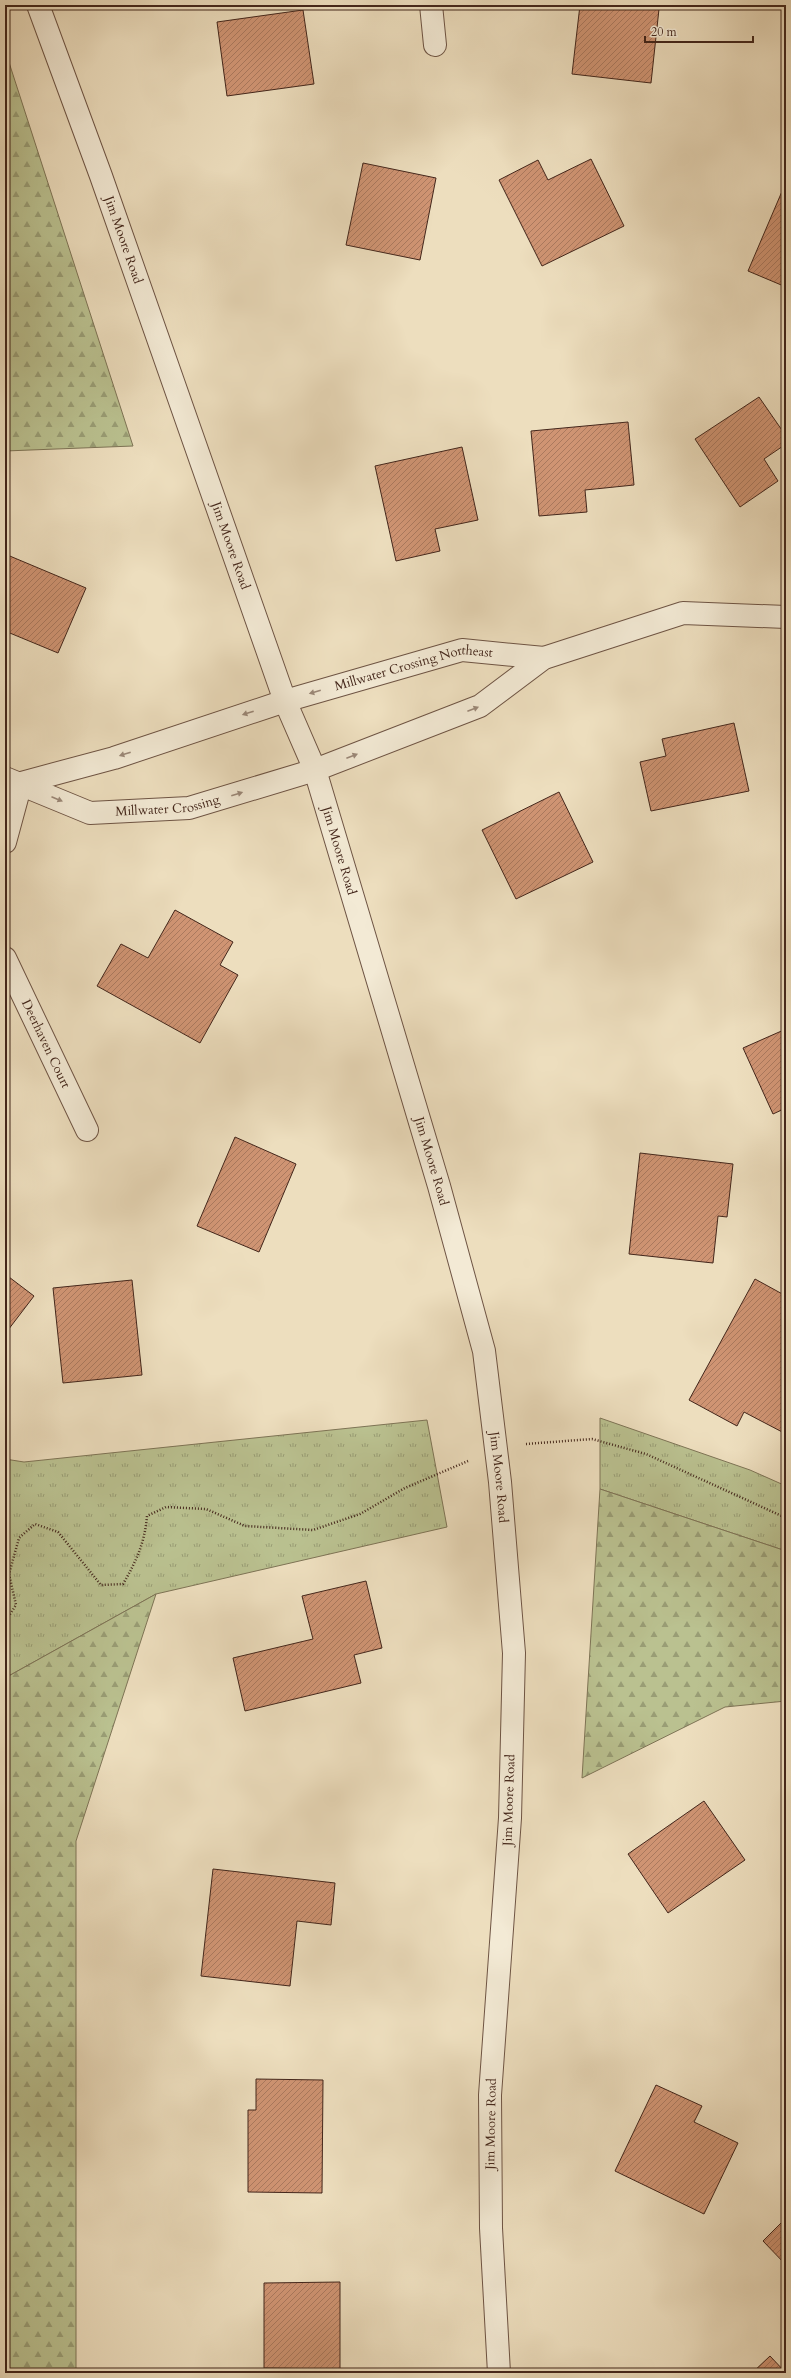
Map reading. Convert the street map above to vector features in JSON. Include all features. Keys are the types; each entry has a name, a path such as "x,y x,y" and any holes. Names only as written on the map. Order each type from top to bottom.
{"street":[{"name":"Jim Moore Road","path":"38,5 101,176 285,701 315,770 440,1186 484,1351 499,1475 514,1653 510,1818 490,2095 490,2228 499,2373"},
{"path":"431,5 435,45"},
{"name":"Millwater Crossing Northeast","path":"315,770 480,706 544,658 683,613 786,617"},
{"name":"Millwater Crossing Northeast","path":"285,701 462,650 544,658"},
{"path":"5,842 13,781 114,758 285,701"},
{"name":"Millwater Crossing","path":"13,781 90,813 189,808 315,770"},
{"name":"Deerhaven Court","path":"5,958 87,1130"}],"path":[{"path":"527,1444 592,1439 646,1454 786,1518"},
{"path":"5,1622 16,1606 9,1574 19,1538 35,1524 58,1532 101,1585 123,1584 136,1562 145,1532 147,1516 166,1507 206,1509 245,1526 313,1530 360,1514 405,1488 454,1466"}],"green space":[{"path":"5,50 133,446 5,451"},
{"path":"600,1418 750,1470 786,1486 786,1551 600,1489"},
{"path":"427,1420 447,1527 156,1594 5,1678 5,1459 24,1462"},
{"path":"600,1489 786,1551 786,1701 725,1707 582,1778"},
{"path":"156,1594 76,1841 76,2373 5,2373 5,1678"}],"building":[{"path":"580,5 618,5 659,9 651,83 572,74"},
{"path":"303,10 314,84 227,96 217,22"},
{"path":"591,159 624,226 542,266 499,180 538,160 548,180"},
{"path":"363,163 436,178 420,260 346,245"},
{"path":"783,189 786,190 786,287 748,271"},
{"path":"759,397 786,436 786,444 764,459 778,481 740,507 695,439"},
{"path":"628,422 634,485 585,490 587,512 539,516 531,431"},
{"path":"462,447 478,520 435,529 440,551 396,561 375,466"},
{"path":"5,554 86,588 58,653 5,631"},
{"path":"734,723 749,791 651,811 640,762 666,756 662,739"},
{"path":"559,792 593,862 516,899 482,830"},
{"path":"175,910 233,942 220,965 238,975 200,1043 97,986 121,944 148,958"},
{"path":"786,1029 786,1108 773,1114 743,1048"},
{"path":"235,1137 296,1164 259,1252 197,1226"},
{"path":"640,1153 733,1164 727,1217 718,1216 713,1263 629,1254"},
{"path":"5,1274 34,1296 5,1334"},
{"path":"755,1279 786,1296 786,1434 744,1412 737,1426 689,1400"},
{"path":"132,1280 142,1375 63,1383 53,1288"},
{"path":"366,1581 382,1648 354,1655 361,1683 245,1711 233,1658 313,1639 302,1596"},
{"path":"704,1801 745,1860 668,1913 628,1854"},
{"path":"213,1869 335,1883 331,1925 297,1921 290,1986 201,1976"},
{"path":"256,2079 323,2080 322,2193 248,2192 248,2110 256,2110"},
{"path":"656,2085 702,2106 694,2122 738,2143 704,2214 615,2171"},
{"path":"786,2218 786,2265 763,2241"},
{"path":"340,2282 340,2369 264,2368 264,2283"},
{"path":"770,2356 786,2373 752,2373"}]}
